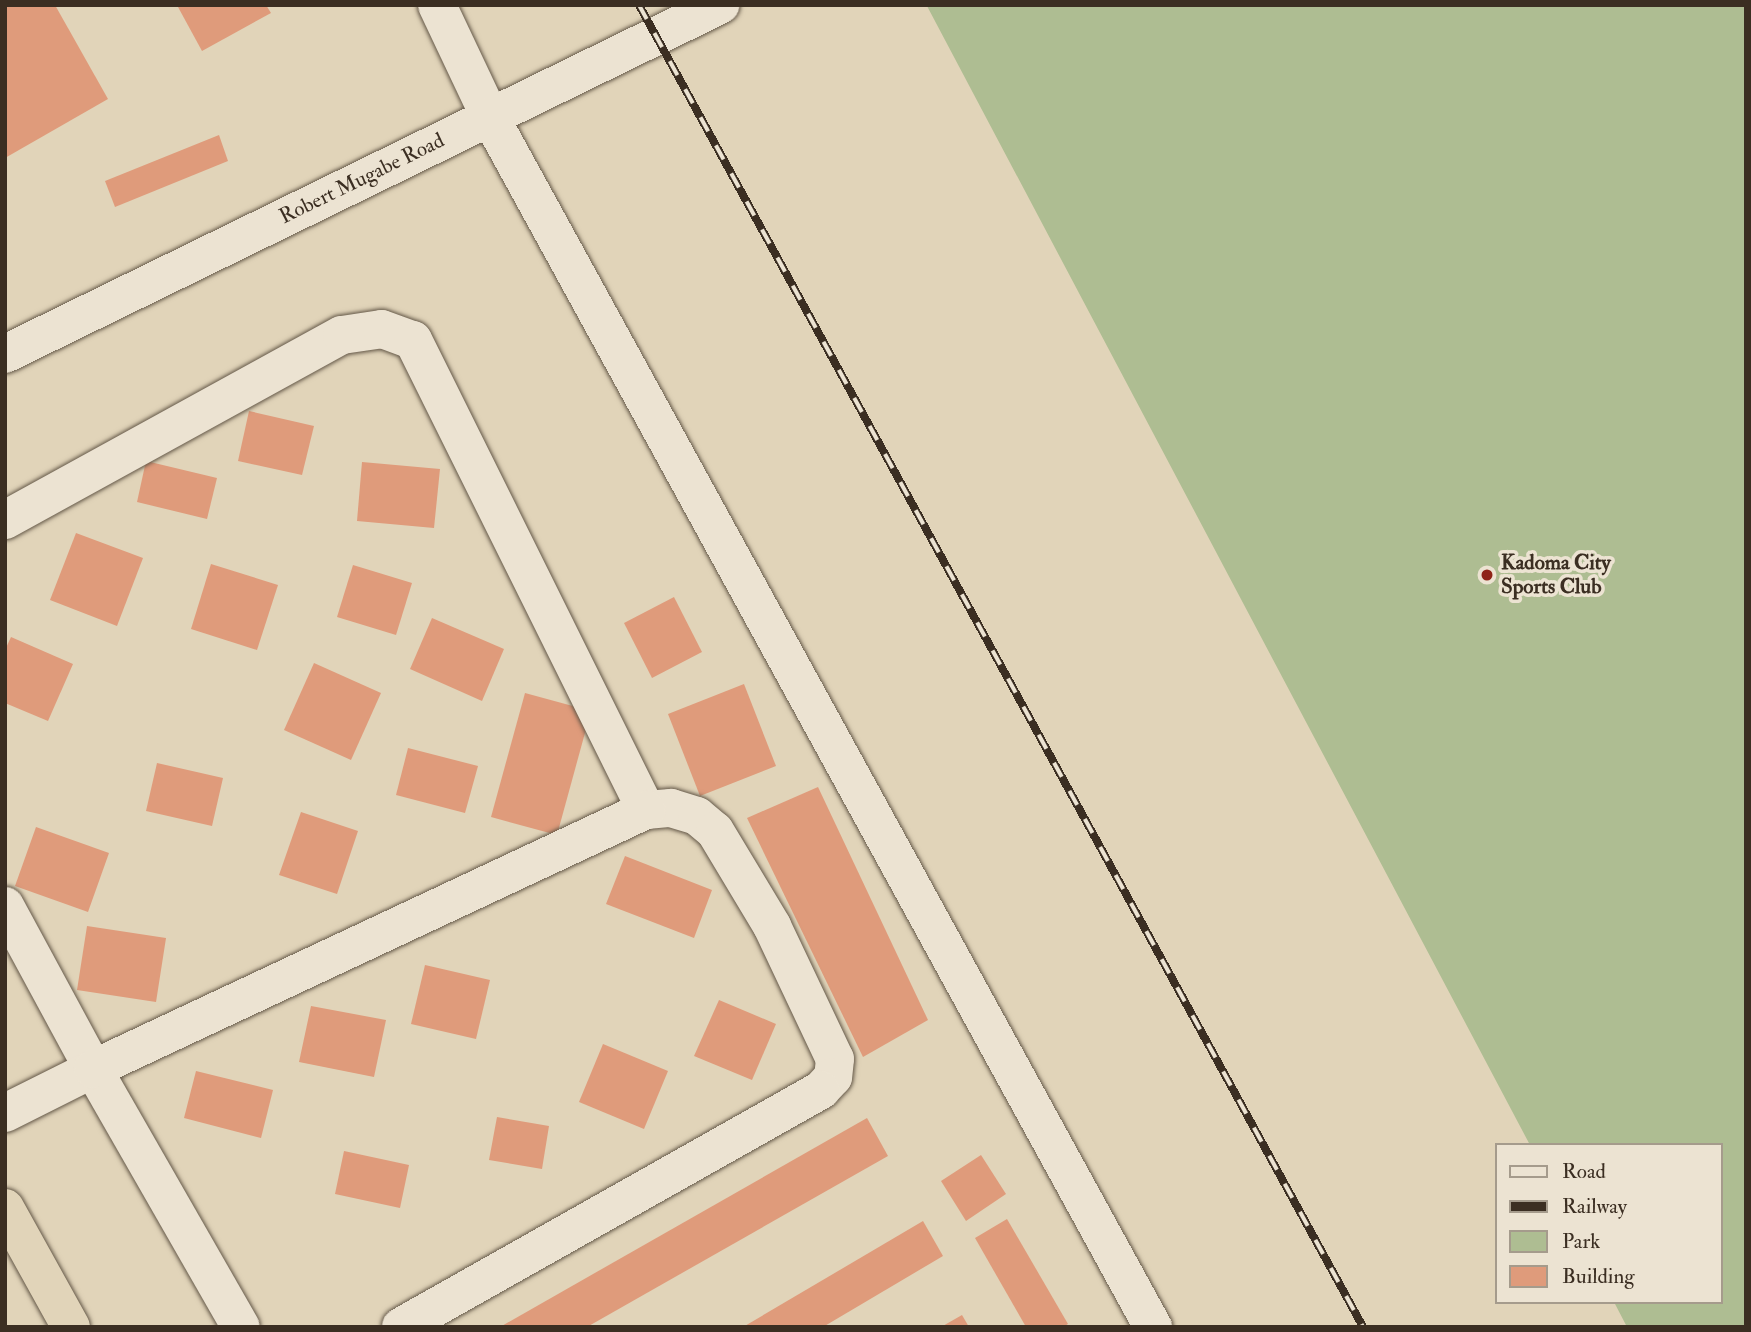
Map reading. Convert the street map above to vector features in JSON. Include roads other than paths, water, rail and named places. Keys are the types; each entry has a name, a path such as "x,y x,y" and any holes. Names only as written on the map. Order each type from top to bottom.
{"highway":[{"path":"5,1208 71,1327"}],"street":[{"path":"437,5 490,117 1153,1327"},
{"name":"Robert Mugabe Road","path":"5,354 720,5"},
{"path":"5,520 342,335 382,329 414,340 646,810"},
{"path":"5,1113 93,1069 646,810 671,807 697,816 715,831 772,926 835,1059 833,1077 821,1090 803,1102 401,1327"},
{"path":"5,906 93,1069 241,1327"}],"railway":[{"path":"639,5 1363,1327"}],"place":[{"name":"Kadoma City Sports Club","path":"1487,575"}]}
